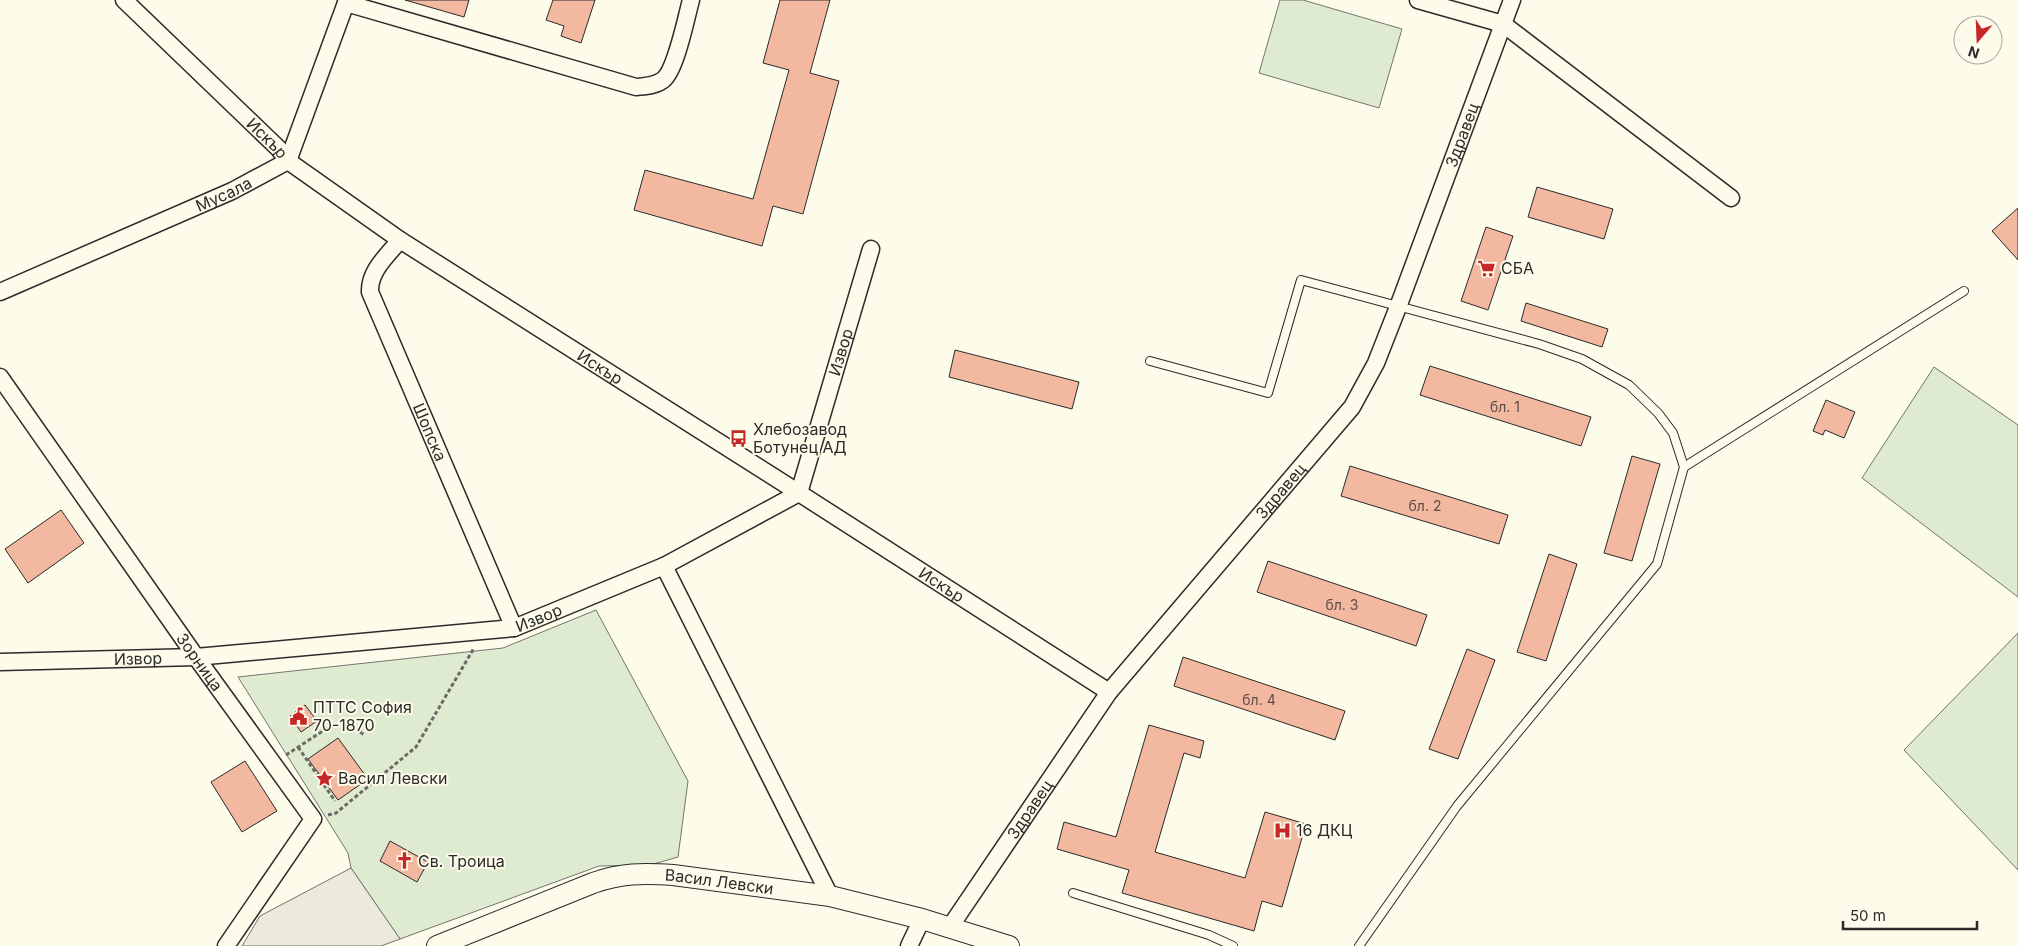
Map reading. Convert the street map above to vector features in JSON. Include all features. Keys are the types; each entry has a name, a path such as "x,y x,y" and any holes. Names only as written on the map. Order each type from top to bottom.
{"street":[{"name":"Искър","path":"124,0 279,149 288,161 400,240 1109,692"},
{"path":"288,161 346,2 636,87 651,86 662,80 672,69 691,0"},
{"path":"1418,0 1502,24 1730,198"},
{"name":"Здравец","path":"950,927 1109,692 1352,407 1376,363 1512,0"},
{"name":"Мусала","path":"0,292 232,191 288,161"},
{"name":"Шопска","path":"400,240 374,271 369,282 370,292 514,628"},
{"name":"Извор","path":"0,662 196,657 514,628 664,566 799,493 871,249"},
{"name":"Зорница","path":"0,376 196,657 313,819"},
{"path":"664,566 830,896"},
{"path":"226,946 313,819"},
{"name":"Васил Левски","path":"437,946 592,883 615,876 673,875 830,896 922,919 1008,946"},
{"path":"909,946 922,919"}],"lane":[{"path":"1150,361 1268,393 1301,280 1540,344 1582,359 1629,385 1658,413 1673,433 1684,467 1657,564 1457,806 1359,946"},
{"path":"1684,467 1964,291"},
{"path":"1074,893 1209,935 1233,946"}],"path":[{"path":"313,819 336,813 416,747 485,630"},
{"path":"273,764 332,725 354,728 364,735"},
{"path":"298,747 335,802"},
{"path":"313,768 325,786"}],"green space":[{"path":"1280,0 1303,0 1402,29 1379,108 1259,73"},
{"path":"1934,367 2018,425 2018,597 1862,478"},
{"path":"596,610 688,781 678,857 650,865 599,866 400,939 351,868 348,853 238,677 503,648"},
{"path":"2018,633 2018,870 1904,750"}],"shaded area":[{"path":"351,868 400,939 381,946 242,946 260,916"}],"building":[{"path":"405,0 469,0 464,17"},
{"path":"553,0 595,0 581,43 561,36 564,26 546,20"},
{"path":"780,0 830,0 810,73 839,81 803,214 773,206 762,246 634,210 645,170 753,199 789,70 763,63"},
{"path":"1537,187 1613,209 1604,239 1528,217"},
{"path":"2018,208 2018,260 1992,231"},
{"name":"СБА","path":"1486,227 1513,236 1488,310 1461,301"},
{"path":"1526,303 1608,329 1602,347 1521,321"},
{"path":"955,350 1079,382 1072,409 949,377"},
{"path":"1430,366 1591,417 1581,446 1420,395"},
{"path":"1826,400 1855,412 1844,438 1825,430 1823,435 1813,431"},
{"path":"1632,456 1660,464 1632,561 1604,553"},
{"path":"1350,466 1508,515 1499,544 1341,496"},
{"path":"61,510 84,543 28,583 5,549"},
{"path":"1549,554 1577,564 1546,661 1517,652"},
{"path":"1268,561 1427,615 1416,646 1257,592"},
{"path":"1467,649 1495,660 1458,759 1429,749"},
{"path":"1183,657 1345,711 1335,740 1174,686"},
{"path":"305,705 317,721 301,732 290,716"},
{"name":"16 ДКЦ","path":"1149,725 1204,741 1200,758 1184,753 1155,852 1245,878 1265,812 1306,824 1282,907 1262,901 1254,931 1122,893 1129,870 1057,849 1064,822 1116,837"},
{"path":"338,738 368,779 338,800 308,759"},
{"path":"245,761 277,811 242,832 211,782"},
{"name":"Св. Троица","path":"390,841 428,862 417,882 380,861"}],"place":[{"name":"СБА","path":"1487,268"},
{"name":"Хлебозавод Ботунец АД","path":"739,438"},
{"name":"ПТТС София 70-1870","path":"299,716"},
{"name":"Васил Левски","path":"324,778"},
{"name":"16 ДКЦ","path":"1282,830"},
{"name":"Св. Троица","path":"404,861"}]}
